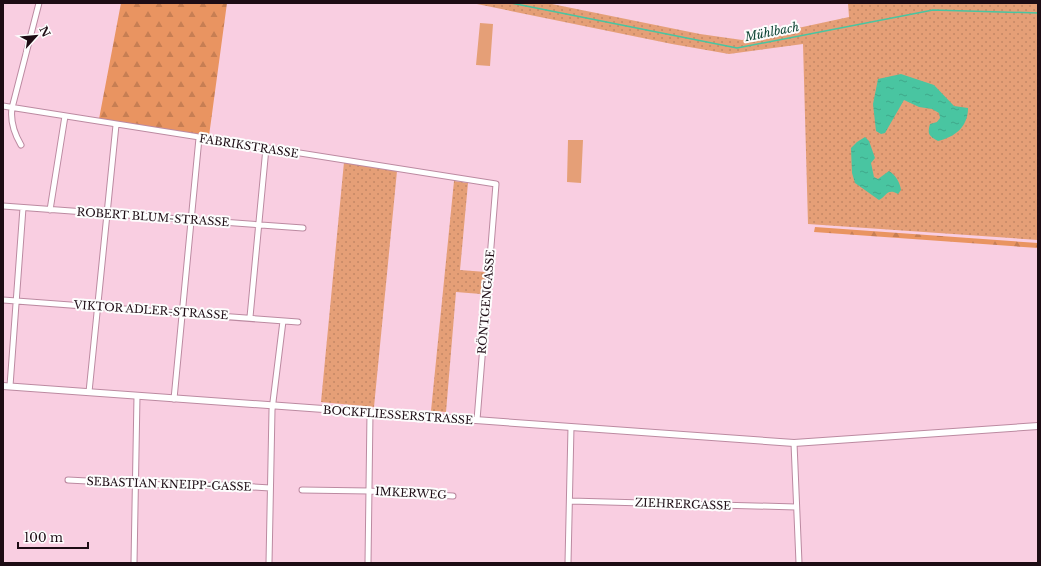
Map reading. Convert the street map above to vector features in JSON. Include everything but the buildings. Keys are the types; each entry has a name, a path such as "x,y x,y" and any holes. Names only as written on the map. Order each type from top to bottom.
{"main road":[{"name":"BOCKFLIESSERSTRASSE","path":"6,386 794,443 1038,426"}],"street":[{"path":"21,145 15,136 11,118 12,108 39,3"},
{"name":"FABRIKSTRASSE","path":"3,106 496,184"},
{"path":"50,210 64,116"},
{"path":"89,392 116,125"},
{"path":"174,398 199,138"},
{"path":"250,317 266,148"},
{"name":"RÖNTGENGASSE","path":"476,420 496,184"},
{"name":"ROBERT BLUM-STRASSE","path":"3,206 303,228"},
{"path":"6,386 17,301 23,208"},
{"name":"VIKTOR ADLER-STRASSE","path":"3,300 250,317 298,322"},
{"path":"269,563 273,406 282,321"},
{"path":"134,563 137,396"},
{"path":"368,563 370,413"},
{"path":"568,563 571,427"},
{"path":"794,443 799,563"},
{"name":"SEBASTIAN KNEIPP-GASSE","path":"68,480 136,484 270,488"},
{"path":"302,490 369,491"},
{"name":"IMKERWEG","path":"369,491 453,496"},
{"name":"ZIEHRERGASSE","path":"570,501 796,508"}],"shaded area":[{"path":"472,3 547,3 700,34 742,40 849,17 848,3 1038,3 1038,240 808,224 803,44 729,54 672,44"},
{"path":"480,23 493,24 490,66 476,65"},
{"path":"568,140 583,140 581,183 567,182"},
{"path":"344,162 397,171 374,407 321,402"},
{"path":"454,181 468,183 460,270 486,272 485,291 481,294 456,292 446,412 431,411"}],"green space":[{"path":"121,3 227,3 209,136 99,119"},
{"path":"815,227 1038,243 1038,248 814,232"}],"water":[{"path":"901,74 934,85 954,106 968,108 966,121 963,126 950,137 938,141 931,136 929,130 930,124 937,122 940,118 939,113 932,109 919,107 904,100 885,133 881,134 876,131 873,104 878,79"},
{"path":"865,137 869,141 875,158 871,163 874,177 878,179 889,171 896,177 900,185 901,190 898,194 889,192 879,200 855,183 852,173 851,148"}],"waterway":[{"name":"Mühlbach","path":"511,3 737,48 933,10 1038,13"}]}
